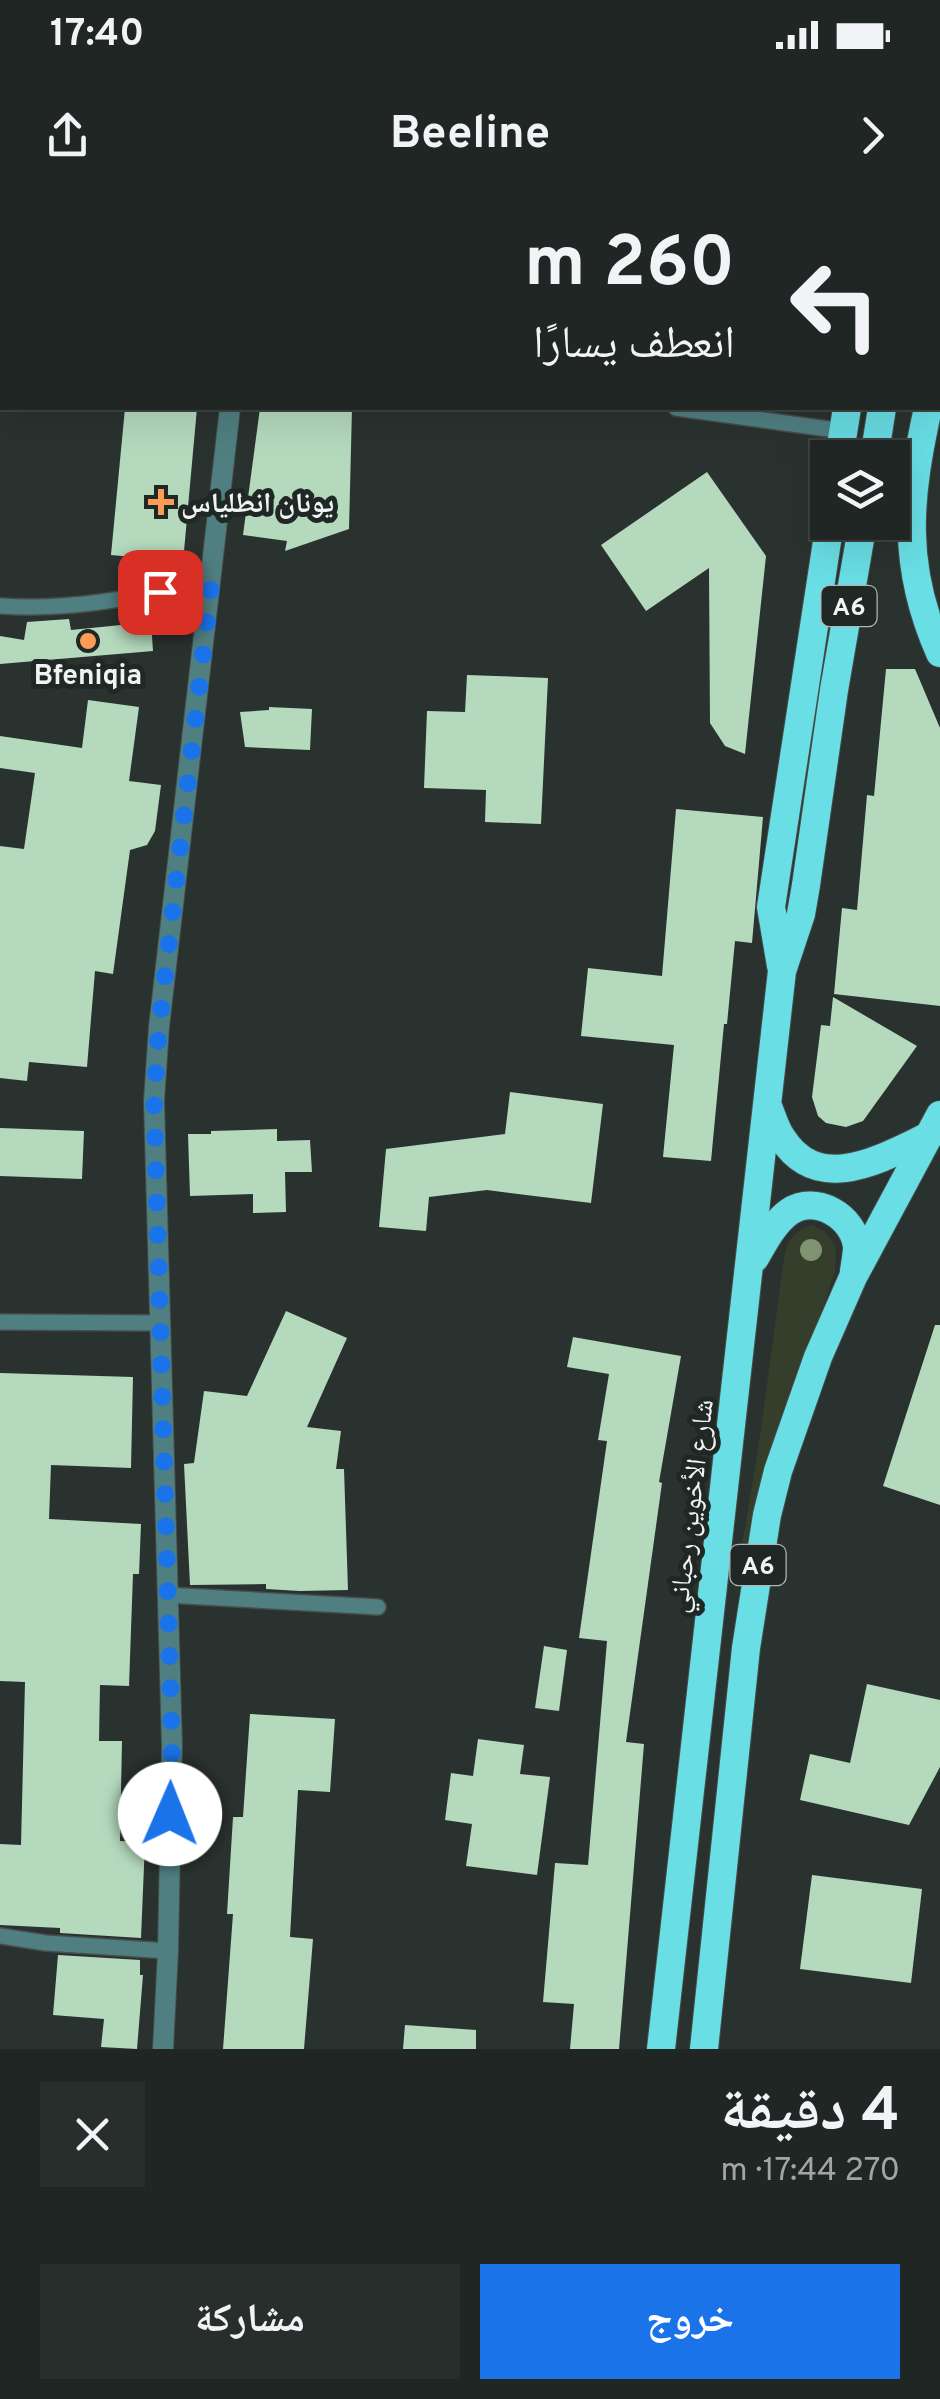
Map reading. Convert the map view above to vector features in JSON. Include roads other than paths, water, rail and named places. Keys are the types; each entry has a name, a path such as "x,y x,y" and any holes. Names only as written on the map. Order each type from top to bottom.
{"highway":[{"path":"877,440 882,410"},
{"name":"A6","path":"928,410 915,468 911,522 920,600 940,653"},
{"path":"782,971 771,907 827,540"},
{"name":"A6","path":"782,971 801,914 860,540"},
{"name":"شارع الأخوين رحباني","path":"662,2049 782,971"},
{"path":"768,1108 781,1138 803,1161 818,1167 848,1168 874,1162 934,1126"},
{"name":"A6","path":"704,2049 746,1648 767,1515 818,1356 853,1278 934,1126"},
{"path":"751,1267 784,1216 800,1207 812,1206 839,1215 847,1224 857,1246 853,1278"}],"street":[{"path":"164,2049 172,1746 155,1083 230,410"}],"lane":[{"path":"690,410 843,432"},
{"path":"0,606 110,602 212,579"},
{"path":"0,1322 160,1322"},
{"path":"166,1595 378,1606"},
{"path":"0,1936 168,1951"}],"place":[{"name":"يونان انطلياس","path":"161,502"},
{"name":"Bfeniqia","path":"88,641"}]}
